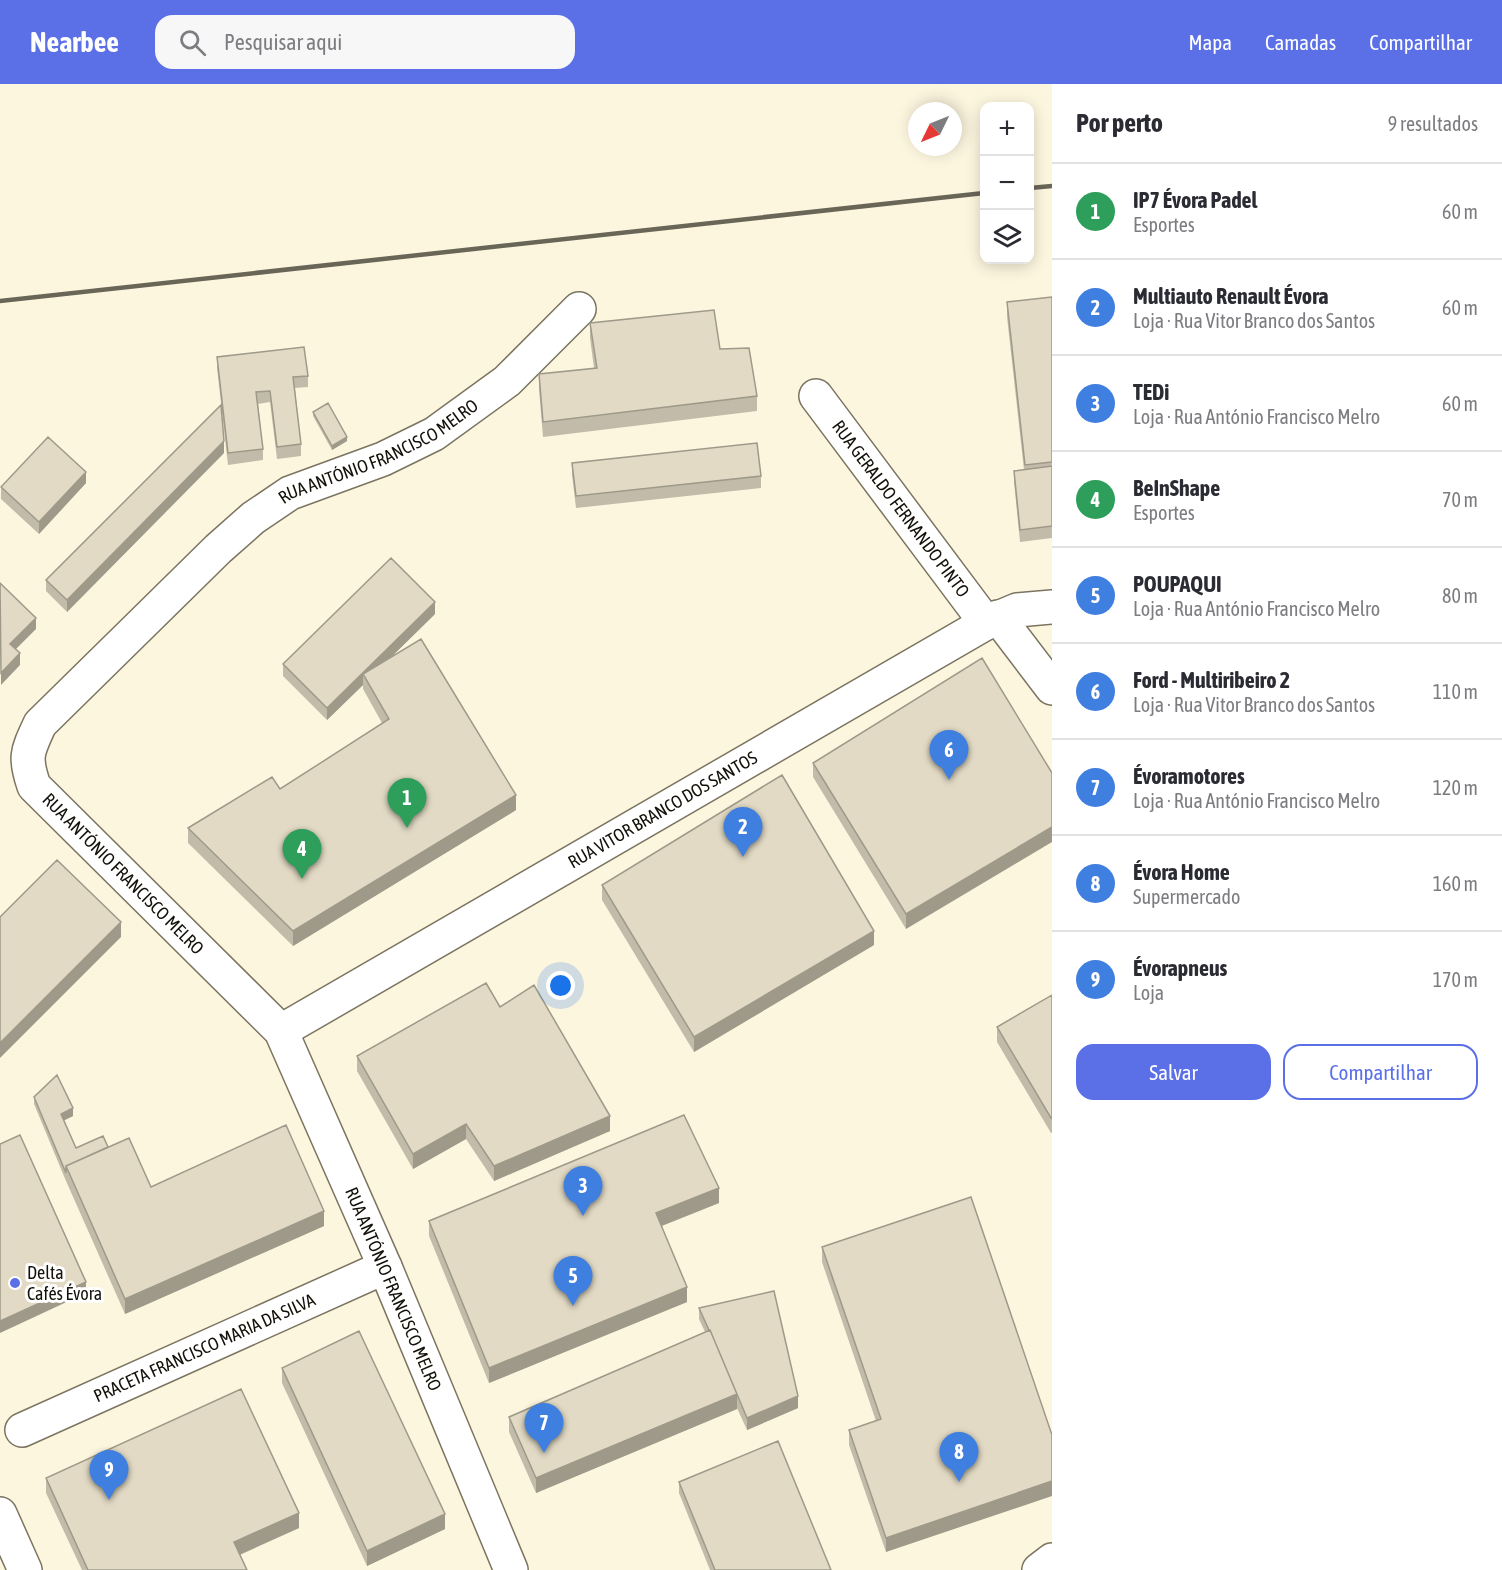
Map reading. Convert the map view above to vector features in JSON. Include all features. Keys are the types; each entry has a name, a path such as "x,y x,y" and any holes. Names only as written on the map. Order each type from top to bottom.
{"street":[{"name":"RUA ANTÓNIO FRANCISCO MELRO","path":"511,1570 385,1267 281,1031 34,786 26,764 31,744 40,724 218,549 254,518 290,493 383,459 434,435 507,381 579,309"},
{"name":"RUA GERALDO FERNANDO PINTO","path":"816,396 992,620 1052,688"},
{"name":"RUA VITOR BRANCO DOS SANTOS","path":"281,1031 992,620 1017,610 1052,607"},
{"name":"PRACETA FRANCISCO MARIA DA SILVA","path":"22,1430 385,1267"},
{"path":"0,1514 25,1570"},
{"path":"1039,1570 1052,1560"}],"building":[{"path":"1052,297 1052,462 1025,465 1007,302"},
{"path":"714,310 720,349 749,348 757,396 543,422 539,374 597,368 590,323"},
{"path":"304,347 308,376 293,377 301,444 277,447 270,391 256,392 263,449 228,453 217,357"},
{"path":"328,403 347,437 332,446 313,412"},
{"path":"221,405 224,441 67,600 46,580"},
{"path":"48,437 86,472 39,522 1,487"},
{"path":"757,443 761,476 576,496 572,463"},
{"path":"1052,466 1052,526 1020,530 1014,471"},
{"path":"391,558 435,602 327,708 283,664"},
{"path":"0,583 36,618 10,644 20,653 1,673"},
{"path":"421,639 516,795 293,931 188,828 272,777 280,789 389,719 363,674"},
{"path":"982,658 1052,773 1052,827 906,914 813,763"},
{"path":"782,775 874,931 694,1037 602,885"},
{"path":"57,860 121,922 0,1043 0,917"},
{"path":"486,983 500,1007 534,985 610,1116 494,1166 466,1124 413,1154 357,1056"},
{"path":"1052,995 1052,1118 1051,1118 997,1027"},
{"path":"57,1075 73,1108 61,1114 76,1148 103,1136 108,1147 66,1166 66,1173 34,1097"},
{"path":"684,1115 719,1188 656,1213 687,1287 489,1368 429,1221"},
{"path":"286,1125 324,1211 125,1299 66,1166 129,1138 151,1187"},
{"path":"20,1135 86,1282 0,1321 0,1144"},
{"path":"971,1197 1052,1435 1052,1481 886,1538 849,1430 881,1419 822,1247"},
{"path":"774,1291 798,1396 747,1418 699,1308"},
{"path":"710,1330 737,1394 536,1478 509,1417"},
{"path":"359,1331 445,1514 367,1551 282,1368"},
{"path":"241,1389 299,1513 234,1542 247,1570 88,1570 46,1478"},
{"path":"778,1441 831,1570 715,1570 679,1482"}],"railway":[{"path":"1034,188 1052,186"},
{"path":"0,301 980,193"}],"place":[{"name":"Ford - Multiribeiro 2","path":"949,780"},
{"name":"IP7 Évora Padel","path":"407,828"},
{"name":"Multiauto Renault Évora","path":"743,857"},
{"name":"BeInShape","path":"302,879"},
{"name":"TEDi","path":"583,1216"},
{"name":"Delta Cafés Évora","path":"15,1283"},
{"name":"POUPAQUI","path":"573,1306"},
{"name":"Évoramotores","path":"544,1453"},
{"name":"Évora Home","path":"959,1482"},
{"name":"Évorapneus","path":"109,1500"}]}
